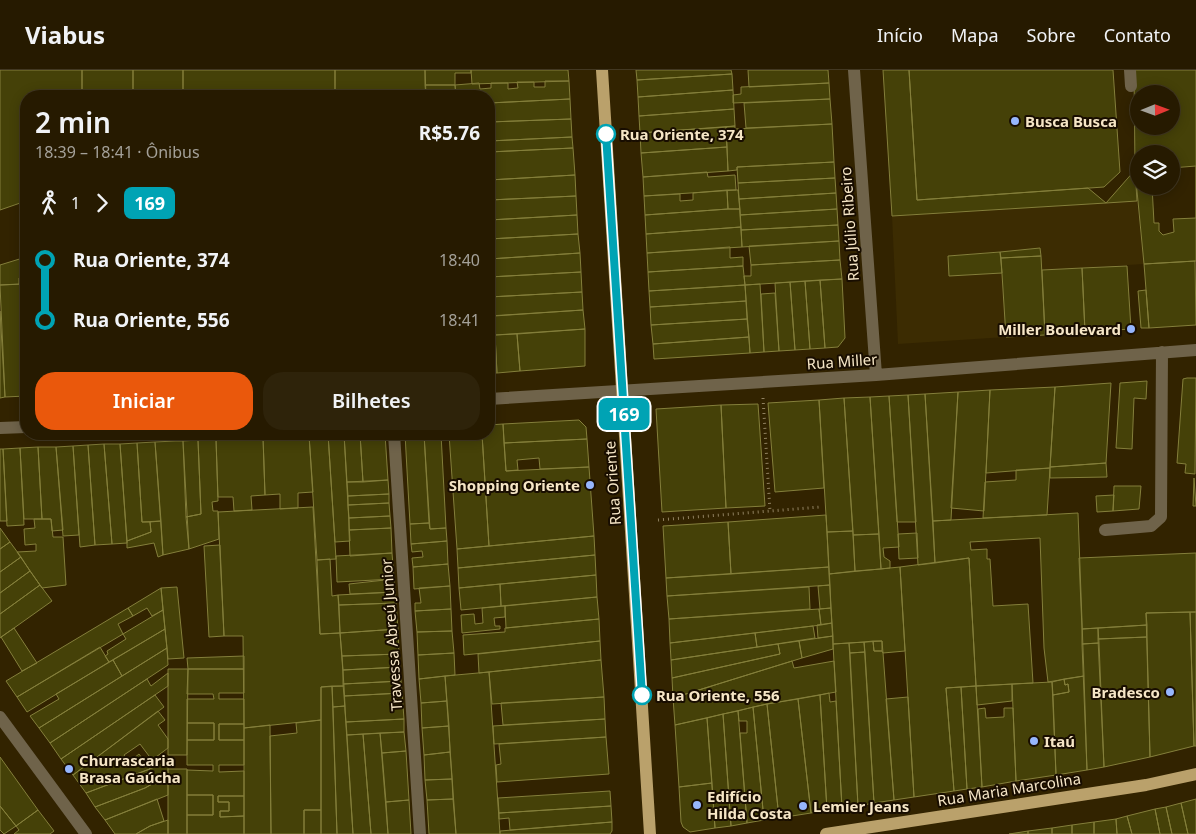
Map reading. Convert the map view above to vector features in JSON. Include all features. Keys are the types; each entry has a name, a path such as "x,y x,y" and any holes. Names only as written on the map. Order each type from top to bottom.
{"main road":[{"name":"Rua Oriente","path":"602,70 650,834"},
{"name":"Rua Maria Marcolina","path":"826,834 1146,785 1196,774"}],"street":[{"name":"Rua Júlio Ribeiro","path":"854,70 876,375"},
{"path":"1130,70 1131,85"},
{"name":"Rua Miller","path":"495,399 876,375 1196,350"},
{"path":"1105,530 1151,526 1161,517 1162,352"},
{"path":"0,428 20,427"},
{"name":"Travessa Abreú Junior","path":"394,440 420,834"},
{"path":"0,717 86,834"}],"path":[{"path":"763,398 770,511"},
{"path":"658,520 820,507"}],"shaded area":[{"path":"1137,201 1144,264 1042,270 1040,248 948,256 949,276 1002,273 1006,337 898,344 892,216"}],"building":[{"path":"0,70 82,70 82,90 20,90 20,203 0,210"},
{"path":"82,70 133,70 133,90 82,90"},
{"path":"133,70 183,70 183,90 133,90"},
{"path":"183,70 335,70 335,90 183,90"},
{"path":"335,70 425,70 426,90 335,90"},
{"path":"425,70 471,70 471,73 455,73 455,85 425,85"},
{"path":"471,70 568,70 569,81 472,84"},
{"path":"636,70 731,70 732,74 637,80"},
{"path":"748,70 828,70 829,83 749,87"},
{"path":"883,70 909,70 917,200 1088,188 1106,203 892,216"},
{"name":"Busca Busca","path":"909,70 1113,70 1120,172 1104,187 917,200"},
{"path":"1134,70 1196,70 1196,261 1144,264 1137,195 1180,195 1180,145 1135,145 1135,135 1180,135 1180,85 1134,85"},
{"path":"732,74 733,90 638,97 637,80"},
{"path":"545,81 569,81 570,99 495,103 495,90 455,90 455,85 479,83 480,89 491,88 491,83 508,83 508,89 518,88 517,82 534,82 534,87 545,87"},
{"path":"829,83 830,99 733,103 733,95 741,94 741,87"},
{"path":"425,85 455,85 455,90 425,90"},
{"path":"733,90 734,109 639,116 638,97"},
{"path":"570,99 571,119 495,122 495,103"},
{"path":"830,99 832,124 746,128 744,103"},
{"path":"734,109 735,126 640,133 639,116"},
{"path":"571,119 572,137 495,141 495,122"},
{"path":"832,124 834,162 737,167 737,170 728,171 726,127 735,126 735,129"},
{"path":"726,127 727,147 641,153 640,133"},
{"path":"572,137 573,148 495,152 495,141"},
{"path":"727,147 728,171 643,177 641,153"},
{"path":"573,148 575,175 495,180 495,152"},
{"path":"834,162 835,178 738,183 737,167"},
{"path":"1196,166 1196,218 1173,219 1174,232 1163,235 1159,231 1159,223 1154,223 1152,195 1180,195 1180,167"},
{"path":"707,172 708,177 735,175 736,190 644,196 643,177"},
{"path":"575,175 576,196 495,200 495,180"},
{"path":"1130,176 1130,195 1137,195 1137,201 1106,203"},
{"path":"835,178 836,193 739,199 738,183"},
{"path":"727,190 738,190 740,209 728,209"},
{"path":"727,190 728,209 645,215 644,196 680,194 680,201 693,200 693,193"},
{"path":"836,193 837,209 740,215 739,199"},
{"path":"576,196 577,215 495,220 495,200"},
{"path":"740,209 741,227 646,234 645,215"},
{"path":"837,209 838,225 741,230 740,215"},
{"path":"577,215 578,234 495,239 495,220"},
{"path":"838,225 839,241 742,247 741,230"},
{"path":"741,227 742,247 647,253 646,234"},
{"path":"578,234 580,253 495,259 495,239"},
{"path":"839,241 840,260 751,265 749,246"},
{"path":"730,247 730,258 743,257 743,266 648,272 647,253"},
{"path":"1040,248 1041,256 1001,258 1000,252"},
{"path":"1000,252 1002,273 949,276 948,256"},
{"path":"580,253 581,272 495,277 495,259"},
{"path":"1041,256 1045,335 1006,337 1001,258"},
{"path":"20,259 19,284 0,285 0,265"},
{"path":"840,260 842,279 745,285 744,276 751,276 751,265"},
{"path":"1195,261 1196,325 1149,328 1144,264"},
{"path":"743,266 745,285 649,291 648,272"},
{"path":"1127,266 1131,329 1085,332 1082,268"},
{"path":"1082,268 1085,332 1045,335 1042,270"},
{"path":"581,272 582,292 495,297 495,277"},
{"path":"842,279 845,338 838,347 825,348 820,280"},
{"path":"820,280 825,348 810,349 805,281"},
{"path":"805,281 810,349 795,350 790,282"},
{"path":"790,282 795,350 779,351 775,283"},
{"path":"20,284 20,396 5,397 0,285"},
{"path":"760,284 764,352 750,353 745,285"},
{"path":"745,285 746,301 650,307 649,291"},
{"path":"1146,290 1149,328 1141,328 1138,291"},
{"path":"582,292 583,310 495,316 495,297"},
{"path":"775,293 779,351 764,352 761,294"},
{"path":"746,301 747,319 651,325 650,307"},
{"path":"583,310 585,329 495,335 495,316"},
{"path":"0,311 5,397 0,398"},
{"path":"747,319 749,337 653,344 651,325"},
{"path":"585,329 585,366 520,371 517,334"},
{"path":"517,334 520,371 497,373 495,335"},
{"path":"495,335 497,373 495,373"},
{"path":"749,337 750,353 654,359 653,344"},
{"path":"1196,378 1195,474 1185,473 1186,464 1177,463 1183,379"},
{"path":"1147,381 1146,399 1134,398 1132,449 1116,448 1120,383"},
{"path":"1111,383 1106,463 1050,467 1055,387"},
{"path":"1055,387 1050,468 986,473 990,390"},
{"path":"990,390 984,511 951,508 958,392"},
{"path":"958,392 951,520 933,521 925,394"},
{"path":"925,394 935,563 918,565 908,395"},
{"path":"908,395 916,522 897,522 889,396"},
{"path":"889,396 899,547 883,548 884,557 890,561 890,568 881,569 870,397"},
{"path":"870,397 879,534 853,535 844,398"},
{"path":"844,398 853,531 827,532 819,400"},
{"path":"819,400 824,488 775,492 768,403"},
{"path":"758,404 765,506 726,508 721,405"},
{"path":"721,405 726,508 662,512 656,409"},
{"path":"579,420 586,427 587,439 504,443 503,424"},
{"path":"503,424 506,471 589,467 594,536 489,546 482,440 495,440 495,425"},
{"path":"587,439 589,467 540,469 539,458 517,460 518,470 506,471 504,443"},
{"path":"198,440 216,440 218,501 212,502 213,511 218,511 219,539 189,549 186,517 201,514"},
{"path":"198,440 201,514 186,517 183,441"},
{"path":"216,440 263,440 265,495 251,496 252,510 234,511 233,497 218,497"},
{"path":"263,440 309,440 313,492 298,493 298,508 280,509 280,494 265,495"},
{"path":"309,440 328,440 336,559 317,560"},
{"path":"328,440 344,440 350,541 335,542"},
{"path":"344,440 360,440 363,482 347,482"},
{"path":"360,440 385,440 388,480 363,482"},
{"path":"405,440 424,440 429,523 410,524"},
{"path":"424,440 441,440 446,528 430,529"},
{"path":"449,440 482,440 489,546 457,549"},
{"path":"183,441 189,549 163,555 155,442"},
{"path":"155,442 161,521 142,522 137,443"},
{"path":"137,443 142,522 150,522 151,532 127,541 120,444"},
{"path":"104,444 112,544 95,545 88,445"},
{"path":"104,444 120,444 127,543 112,544"},
{"path":"88,445 95,545 80,547 73,446"},
{"path":"73,446 79,535 63,536 56,447"},
{"path":"38,447 42,519 24,519 20,448"},
{"path":"38,447 56,447 63,530 52,531 51,519 42,519"},
{"path":"20,448 24,525 7,526 3,449"},
{"path":"0,449 3,449 7,521 0,521"},
{"path":"1106,463 1107,477 1050,478 1050,467"},
{"path":"1050,468 1047,515 983,518 985,482 1016,480 1016,470"},
{"path":"1194,478 1196,506 1193,506"},
{"path":"388,480 389,494 348,496 347,482"},
{"path":"1114,486 1141,486 1139,509 1113,511"},
{"path":"389,494 389,503 348,505 348,496"},
{"path":"1114,495 1113,511 1097,512 1096,496"},
{"path":"389,503 390,516 349,518 348,505"},
{"path":"313,507 320,634 340,633 344,686 321,687 321,720 244,728 243,636 224,636 218,512"},
{"path":"1078,513 1084,676 1048,682 1044,648 1040,538 970,542 971,550 987,549 987,559 990,559 993,606 1028,604 1033,683 976,686 969,558 935,563 933,521"},
{"path":"826,515 829,567 731,574 728,522"},
{"path":"390,516 391,528 349,530 349,518"},
{"path":"34,519 51,519 53,537 63,537 66,585 42,588 17,552 36,551 36,544 25,545 24,529 35,528"},
{"path":"161,521 163,555 158,557 154,543 127,548 127,541 151,532 150,522"},
{"path":"728,522 731,574 666,578 663,526"},
{"path":"429,523 430,529 446,528 447,541 411,544 410,524"},
{"path":"0,528 10,542 0,549"},
{"path":"391,528 392,553 350,556 349,530"},
{"path":"853,531 855,571 829,574 827,532"},
{"path":"917,533 918,558 899,559 898,534"},
{"path":"879,534 881,569 855,571 853,535"},
{"path":"594,536 595,555 458,568 457,549"},
{"path":"447,541 448,564 413,567 412,558 423,557 422,551 412,552 411,544"},
{"path":"10,542 21,557 0,572 0,549"},
{"path":"220,545 224,636 209,637 204,546"},
{"path":"392,553 394,579 337,582 336,556"},
{"path":"1196,553 1196,612 1146,613 1147,625 1082,629 1079,558"},
{"path":"595,555 596,575 459,588 458,568"},
{"path":"21,557 30,571 0,593 0,572"},
{"path":"969,558 976,686 946,688 954,791 914,797 900,567"},
{"path":"330,559 332,596 338,595 340,633 320,634 317,560"},
{"path":"448,564 450,586 414,589 413,567"},
{"path":"829,567 830,585 667,596 666,578"},
{"path":"900,567 905,651 883,653 882,641 833,644 829,574"},
{"path":"30,571 40,585 0,614 0,593"},
{"path":"596,575 597,597 501,606 500,584"},
{"path":"394,579 395,592 350,594 349,584"},
{"path":"500,584 501,606 461,610 459,588"},
{"path":"40,585 52,601 0,638 0,614"},
{"path":"830,585 831,608 820,609 818,586"},
{"path":"450,586 451,609 415,611 415,603 421,603 419,588"},
{"path":"177,587 184,658 168,659 161,588"},
{"path":"809,587 810,609 669,619 667,596"},
{"path":"161,588 163,610 152,616 147,608 133,616 128,608"},
{"path":"395,592 396,603 339,605 338,595"},
{"path":"597,597 599,619 506,628 505,606"},
{"path":"396,603 398,629 340,633 339,605"},
{"path":"505,606 505,617 494,618 495,626 500,626 500,629 462,633 461,615 474,614 475,624 483,623 482,608"},
{"path":"128,608 133,616 118,624 123,634 17,697 6,681"},
{"path":"831,608 832,623 821,625 819,609"},
{"path":"451,609 452,631 417,632 415,611"},
{"path":"819,609 821,625 670,643 669,619"},
{"path":"163,610 165,629 109,662 105,656 108,654 107,651 126,639 123,634"},
{"path":"1190,612 1196,612 1196,746 1194,746"},
{"name":"Bradesco","path":"1190,612 1194,746 1150,757 1146,613"},
{"path":"599,619 600,641 464,655 463,635 505,632 505,628"},
{"path":"832,623 833,636 818,638 817,625"},
{"path":"1147,625 1147,637 1098,639 1098,628"},
{"path":"813,626 815,638 757,647 755,633"},
{"path":"14,628 37,663 22,671 1,637"},
{"path":"1098,628 1099,643 1082,644 1082,629"},
{"path":"165,629 167,648 122,676 113,660"},
{"path":"398,629 399,654 342,656 340,633"},
{"path":"452,631 454,653 418,655 417,632"},
{"path":"755,633 757,647 671,660 670,643"},
{"path":"833,636 833,649 802,658 799,641"},
{"path":"1147,637 1150,757 1104,767 1098,639"},
{"path":"600,641 601,660 479,673 478,654"},
{"path":"799,641 802,658 673,698 672,678 780,654 778,644"},
{"path":"873,641 882,641 882,651 874,651"},
{"path":"873,641 874,651 882,651 883,653 894,800 874,803 864,642"},
{"path":"864,642 865,652 850,653 849,643"},
{"path":"849,643 858,806 842,808 833,644"},
{"path":"1099,643 1104,767 1087,770 1082,644"},
{"path":"778,644 780,654 672,678 671,660"},
{"path":"100,647 109,662 27,712 17,697"},
{"path":"167,648 168,665 50,743 39,728"},
{"path":"865,652 874,803 858,806 850,653"},
{"path":"454,653 455,675 419,679 418,655"},
{"path":"399,654 400,667 343,670 342,656"},
{"path":"244,656 244,669 188,669 187,658"},
{"path":"113,660 122,676 39,728 30,716 59,699 56,694"},
{"path":"601,660 604,697 492,704 489,672"},
{"path":"792,661 794,668 834,661 836,692 767,704 675,725 673,698"},
{"path":"400,667 401,681 343,684 343,670"},
{"path":"168,669 188,669 187,755 168,755"},
{"path":"188,669 244,669 244,693 219,693 219,699 244,699 244,724 219,724 219,740 244,740 244,765 219,765 219,772 244,771 244,796 218,796 218,802 229,802 229,811 220,811 220,817 244,816 244,834 187,834 187,815 213,815 213,795 187,795 187,770 213,771 213,765 187,765 187,740 214,740 214,723 187,723 187,699 214,699 213,694 187,694"},
{"path":"489,672 500,834 456,834 445,676"},
{"path":"168,673 168,686 61,759 50,743 147,679 151,686"},
{"path":"445,676 447,701 421,703 419,679"},
{"path":"1084,676 1087,770 1056,775 1053,695 1069,692 1068,684 1065,685 1064,679"},
{"path":"1064,679 1065,685 1068,684 1069,692 1053,695 1052,682"},
{"path":"401,681 402,693 344,696 343,684"},
{"name":"Itaú","path":"1052,682 1056,775 1016,781 1012,684"},
{"path":"1012,684 1012,701 977,705 976,686"},
{"path":"332,686 344,686 345,706 333,707"},
{"path":"332,686 337,834 321,834 321,687"},
{"path":"976,686 982,787 967,789 961,687"},
{"path":"961,687 967,789 954,791 946,688"},
{"path":"402,693 404,719 346,722 344,696"},
{"path":"829,693 830,702 836,701 842,808 827,810 820,695"},
{"path":"155,695 164,707 73,775 61,759"},
{"path":"820,695 827,810 811,813 798,699"},
{"path":"604,697 605,719 503,725 501,703"},
{"path":"908,697 914,797 894,800 886,699"},
{"path":"798,699 811,813 779,818 767,704"},
{"path":"447,701 449,726 422,728 421,703"},
{"path":"767,704 779,818 764,820 753,707"},
{"path":"345,706 353,834 337,834 333,707"},
{"path":"753,707 764,820 747,823 740,733 747,733 747,721 739,721 738,711"},
{"path":"985,708 986,718 1004,717 1004,708 1013,708 1016,781 982,787 978,709"},
{"path":"158,711 165,720 158,725 168,739 168,748 152,760 140,744 124,755 129,762 139,754 150,769 86,793 73,775"},
{"path":"738,711 747,823 731,826 723,714"},
{"path":"723,714 731,826 715,828 707,718"},
{"path":"707,718 712,783 679,787 675,725"},
{"path":"404,719 404,732 347,735 346,722"},
{"path":"605,719 606,737 494,744 493,726"},
{"path":"321,720 321,810 304,810 304,834 271,834 270,736 297,733 296,723"},
{"path":"187,723 214,723 214,740 187,740"},
{"path":"219,724 244,724 244,740 219,740"},
{"path":"270,725 271,834 244,834 244,728"},
{"path":"449,726 450,752 424,755 422,728"},
{"path":"404,732 406,751 382,753 380,733"},
{"path":"380,733 388,834 371,834 363,734"},
{"path":"363,734 371,834 353,834 347,735"},
{"path":"606,737 609,774 497,782 496,765 501,764 499,744"},
{"path":"406,751 409,800 386,802 382,753"},
{"path":"450,752 452,779 425,780 424,755"},
{"path":"0,757 38,810 16,826 0,806"},
{"path":"168,762 168,775 145,788 95,807 86,793"},
{"path":"168,769 187,769 187,834 168,834"},
{"path":"168,775 168,795 105,820 95,807 145,788"},
{"path":"452,779 453,799 427,800 425,780"},
{"name":"Edifício Hilda Costa","path":"712,783 715,828 690,832 683,827 681,822 679,787"},
{"path":"610,791 611,806 499,813 498,798"},
{"path":"187,795 213,795 213,815 187,815"},
{"path":"218,796 244,796 244,816 220,817 220,811 229,811 229,802 218,802"},
{"path":"157,799 164,821 136,834 115,834 105,820"},
{"path":"453,799 456,834 429,834 427,800"},
{"path":"1196,799 1196,834 1188,834 1181,803"},
{"path":"409,800 411,834 388,834 386,802"},
{"path":"1181,803 1188,834 1172,834 1166,807"},
{"path":"0,806 16,826 4,834 0,830"},
{"path":"611,806 612,822 510,830 509,818 499,819 499,813"},
{"path":"1166,807 1172,834 1160,834 1155,809"},
{"path":"1155,809 1160,834 1132,834 1127,816"},
{"path":"38,810 54,831 50,834 14,834 19,830 16,826"},
{"path":"304,810 321,810 321,834 304,834"},
{"path":"1127,816 1132,834 1117,834 1116,819"},
{"path":"1116,819 1117,834 1094,834 1094,822"},
{"path":"168,820 168,834 136,834 150,826"},
{"path":"612,822 610,834 500,834 500,831"},
{"path":"1094,822 1094,834 1072,834 1072,825"},
{"path":"1072,825 1072,834 1052,834 1052,828"},
{"path":"1052,828 1052,834 1028,834 1028,831"},
{"path":"1028,831 1028,834 1009,834 1022,832"}],"bus line":[{"name":"169","path":"606,134 642,695"}],"place":[{"name":"Busca Busca","path":"1015,121"},
{"name":"Rua Oriente, 374","path":"606,134"},
{"name":"Miller Boulevard","path":"1131,329"},
{"name":"Shopping Oriente","path":"590,485"},
{"name":"Bradesco","path":"1170,692"},
{"name":"Rua Oriente, 556","path":"642,695"},
{"name":"Itaú","path":"1034,741"},
{"name":"Churrascaria Brasa Gaúcha","path":"69,769"},
{"name":"Edifício Hilda Costa","path":"697,805"},
{"name":"Lemier Jeans","path":"803,806"}]}
